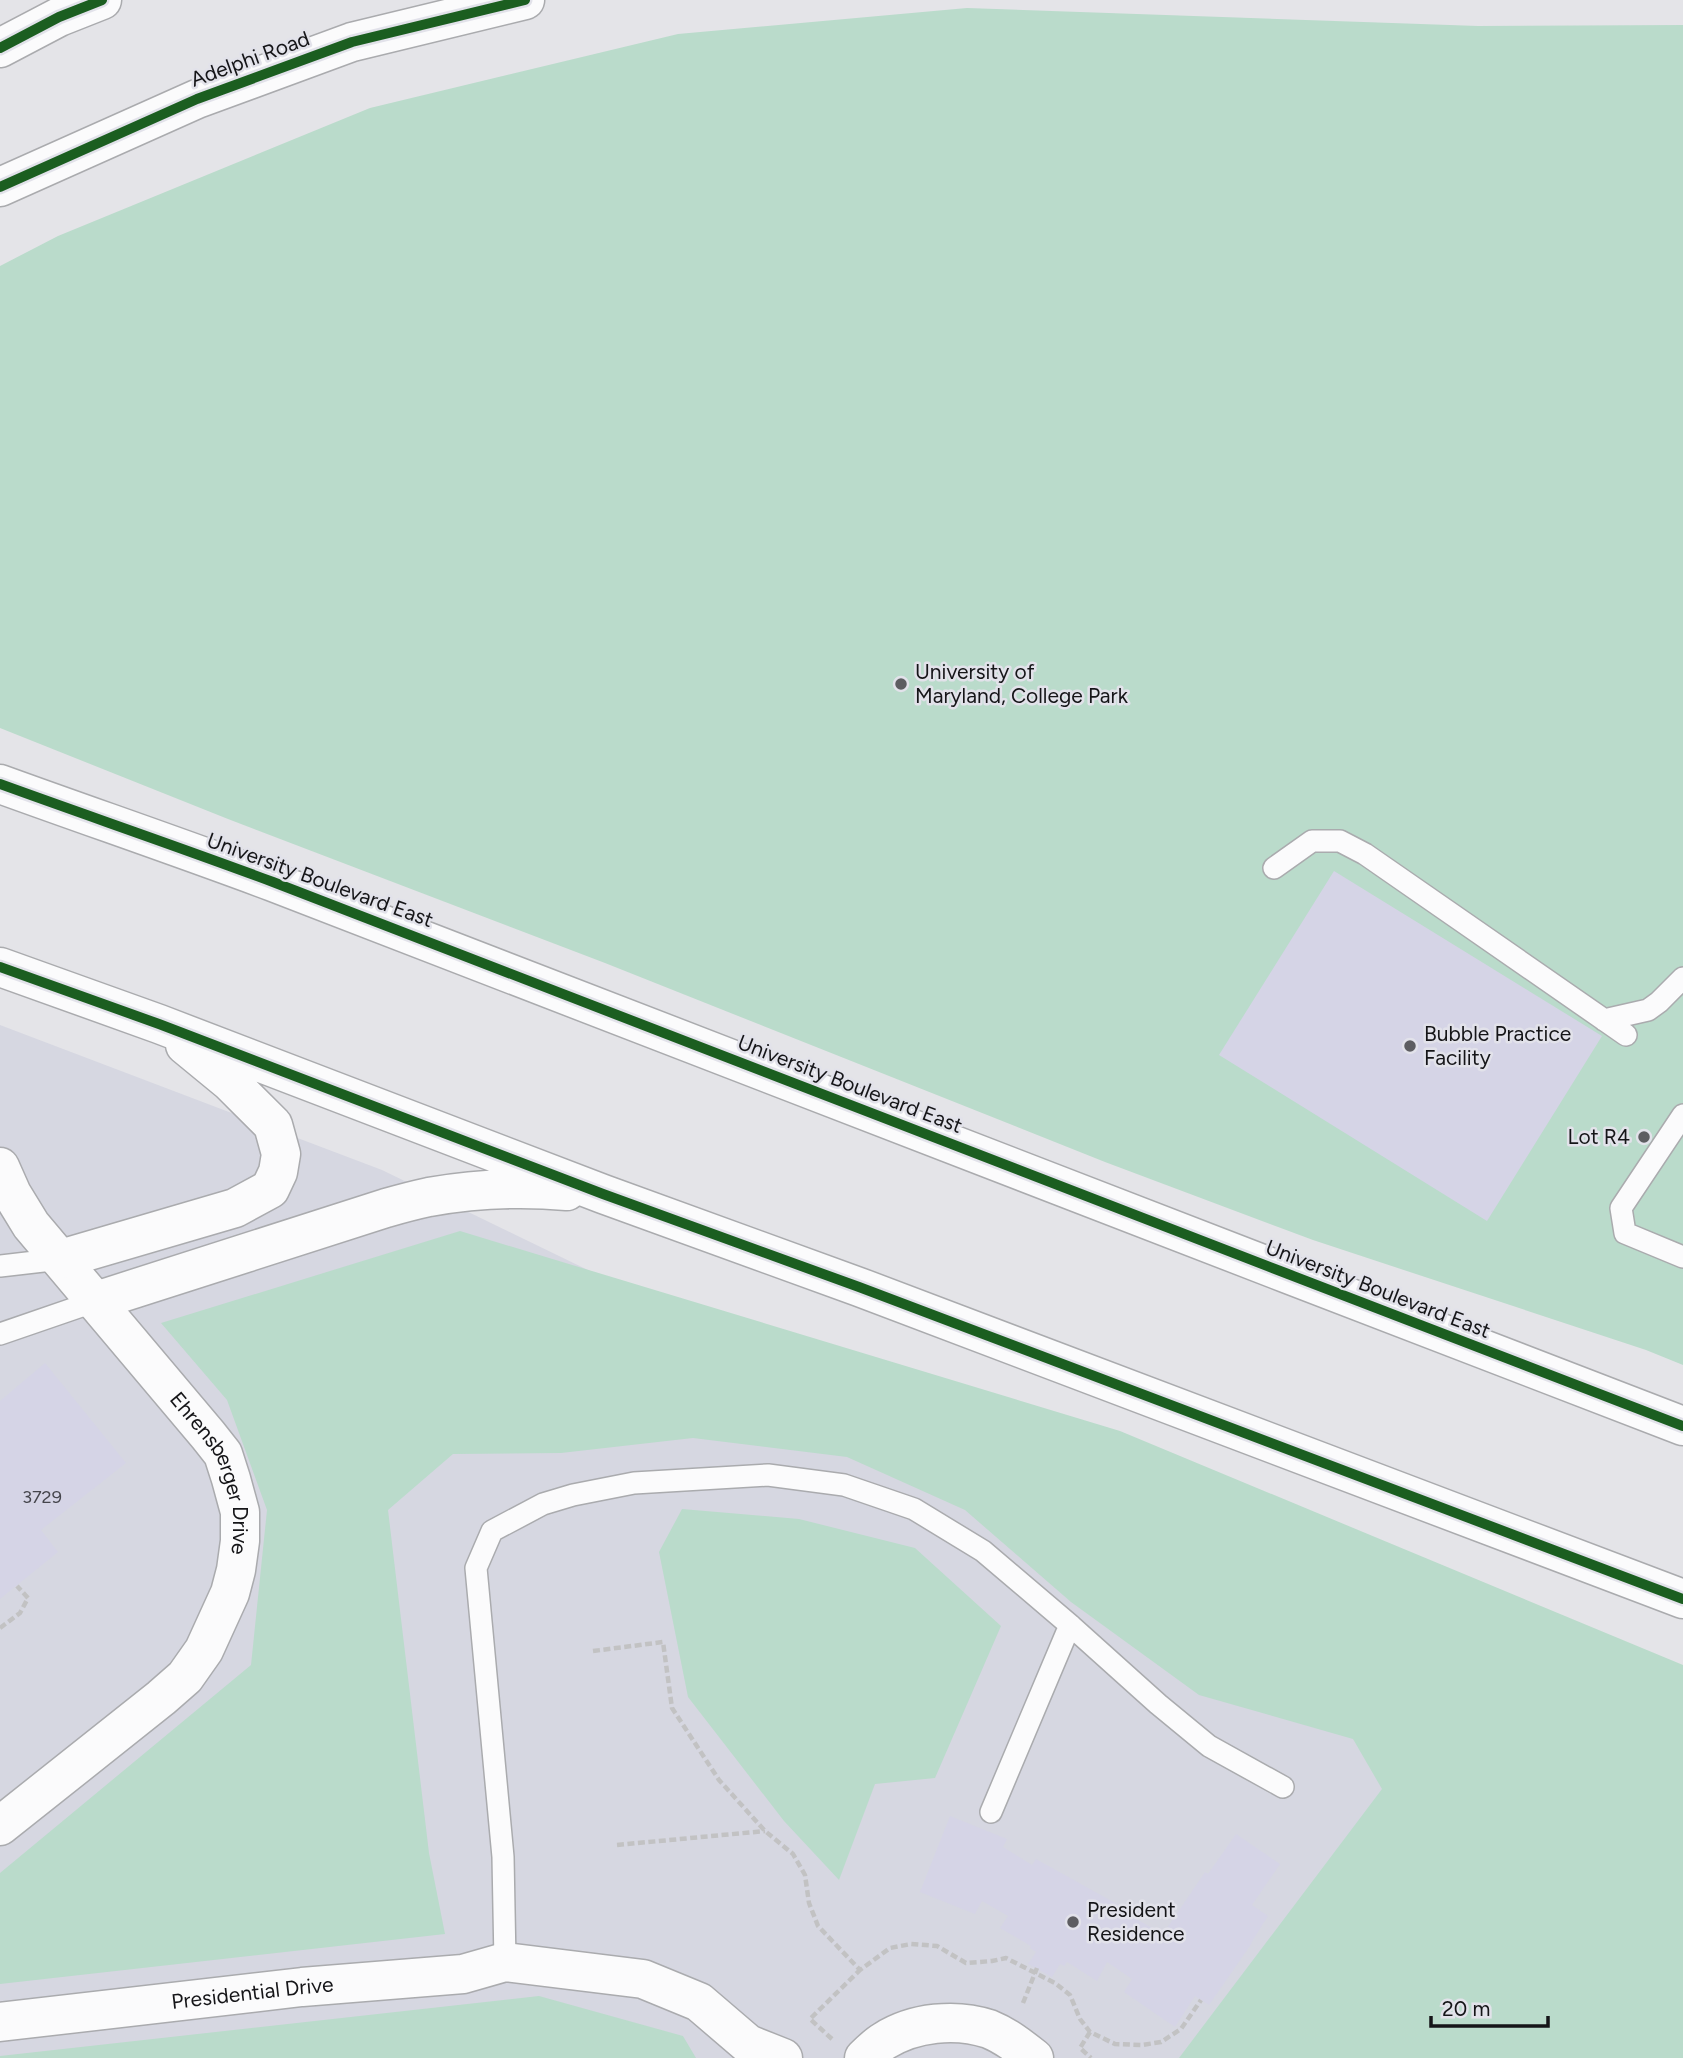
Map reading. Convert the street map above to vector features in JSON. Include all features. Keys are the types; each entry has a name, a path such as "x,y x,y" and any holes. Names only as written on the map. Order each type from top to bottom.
{"main road":[{"path":"0,48 59,17 102,0"},
{"name":"Adelphi Road","path":"1,185 197,99 352,42 525,0"},
{"name":"University Boulevard East","path":"0,784 267,880 551,987 1352,1300 1683,1426"},
{"path":"0,967 159,1024 603,1194 859,1287 1683,1600"},
{"path":"61,1259 235,1208 270,1189 278,1172 281,1154 273,1125 230,1082 159,1024"},
{"name":"Ehrensberger Drive","path":"0,1167 12,1194 31,1224 223,1454 240,1512 240,1541 230,1592 204,1650 185,1677 0,1826"},
{"path":"96,1301 386,1208 429,1197 491,1190 546,1189 603,1194"},
{"path":"505,1962 643,1979 699,2001 751,2051 783,2058"},
{"name":"Presidential Drive","path":"0,2022 302,1987 463,1974 505,1962"},
{"path":"849,2050 917,2027 953,2023 987,2029 1007,2038 1034,2058"}],"lane":[{"path":"1274,868 1312,841 1340,841 1365,854 1626,1035"},
{"path":"1604,1020 1648,1010 1683,978"},
{"path":"1683,1115 1621,1208 1625,1233 1683,1257"},
{"path":"0,1266 61,1259"},
{"path":"0,1334 96,1301"},
{"path":"505,1962 503,1857 477,1568 492,1531 544,1504 573,1495 634,1483 768,1475 844,1485 914,1509 984,1551 1209,1746 1283,1787"},
{"path":"991,1812 1070,1625"}],"path":[{"path":"0,1628 20,1613 28,1598 17,1586"},
{"path":"593,1651 663,1642 672,1708 719,1780 765,1831 793,1854 805,1875 809,1903 818,1926 860,1970"},
{"path":"617,1845 765,1831"},
{"path":"849,2050 810,2019 860,1970 890,1948 911,1944 937,1946 966,1962 1006,1958 1055,1983 1070,1995 1080,2019 1090,2032 1115,2044 1142,2045 1161,2042 1181,2029 1201,2000"},
{"path":"1090,2032 1080,2048 1091,2058"}],"shaded area":[{"path":"0,1025 382,1170 765,1356 1281,1550 1683,2058 0,2058"}],"green space":[{"name":"University of Maryland, College Park","path":"967,8 1478,26 1683,25 1683,1365 1646,1350 1313,1240 1105,1162 605,963 228,819 0,728 0,266 58,236 370,108 678,34"},
{"path":"460,1231 1120,1431 1683,1665 1683,2058 1179,2058 1382,1789 1353,1739 1199,1695 1071,1602 965,1510 847,1457 693,1438 561,1453 453,1454 388,1510 429,1853 445,1934 0,1984 0,1873 251,1665 267,1510 227,1400 161,1323"},
{"path":"682,1509 799,1519 915,1548 1001,1626 935,1778 875,1784 839,1880 784,1821 688,1697 659,1552"},
{"path":"539,1996 683,2036 696,2058 0,2058 0,2056"}],"building":[{"name":"Bubble Practice Facility","path":"1334,871 1602,1036 1487,1221 1219,1055"},
{"path":"45,1363 126,1463 41,1530 58,1552 0,1599 0,1401"},
{"name":"President Residence","path":"950,1816 1007,1839 1003,1847 1032,1865 1036,1859 1133,1913 1131,1916 1163,1934 1205,1872 1208,1874 1236,1834 1280,1864 1252,1905 1268,1916 1252,1943 1209,2005 1195,1996 1175,2027 1124,1992 1132,1979 1107,1962 1097,1981 1067,1962 1064,1966 1060,1964 1052,1977 1028,1964 1036,1952 1031,1946 1000,1928 1008,1916 982,1901 975,1914 920,1892"}],"cycle path":[{"path":"0,48 59,17 102,0"},
{"path":"0,187 197,99 352,42 525,0"},
{"path":"0,784 239,869 449,949 1683,1426"},
{"path":"0,967 159,1024 603,1194 859,1287 1683,1599"}],"place":[{"name":"University of Maryland, College Park","path":"901,684"},
{"name":"Bubble Practice Facility","path":"1410,1046"},
{"name":"Lot R4","path":"1644,1137"},
{"name":"President Residence","path":"1073,1922"}]}
